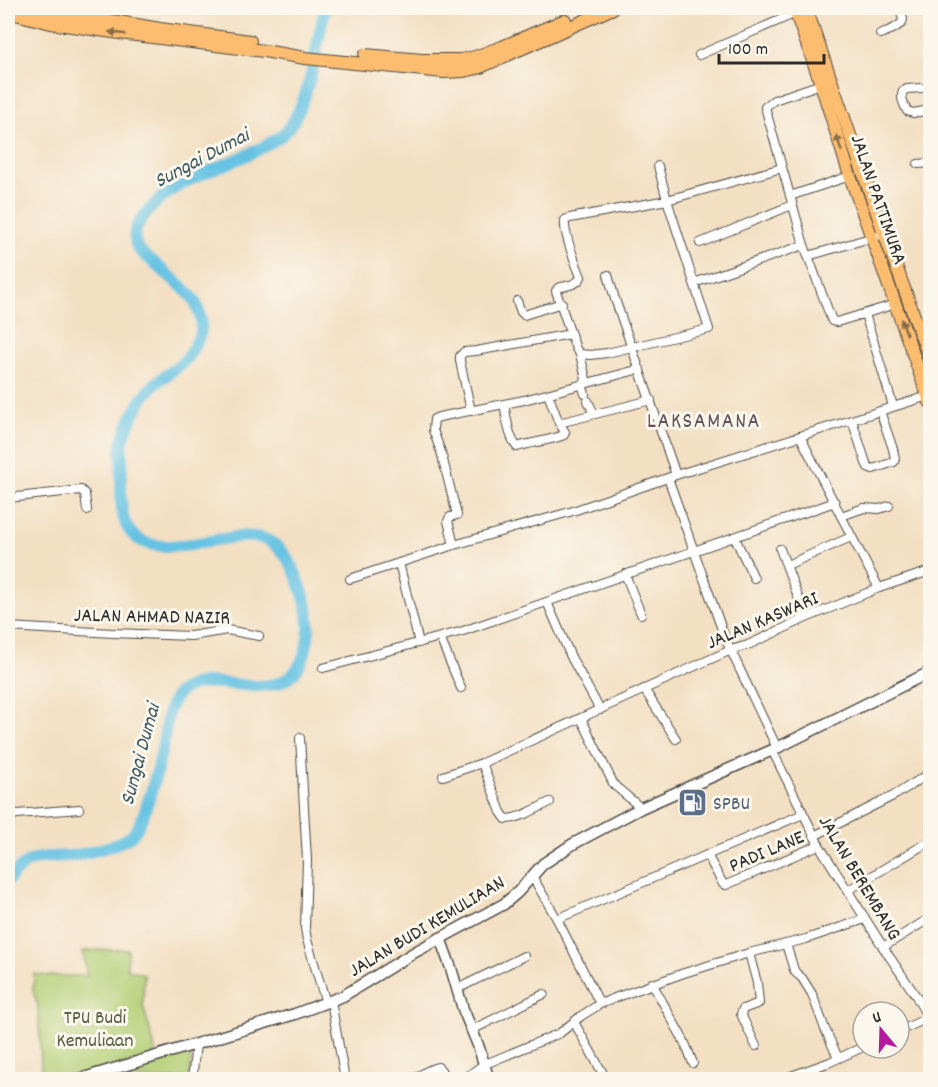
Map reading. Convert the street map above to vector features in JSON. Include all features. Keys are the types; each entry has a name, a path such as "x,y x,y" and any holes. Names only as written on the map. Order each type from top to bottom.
{"main road":[{"path":"21,8 160,29 196,38"},
{"path":"445,66 502,47 571,18 606,8"},
{"path":"8,12 62,25 130,35 196,38 422,60 464,71 478,68 613,8"},
{"name":"JALAN PATTIMURA","path":"799,9 849,176 878,236 930,360"},
{"name":"JALAN PATTIMURA","path":"799,9 878,236 896,304 929,399"}],"street":[{"path":"880,34 893,30 902,23 899,8"},
{"path":"699,55 799,9"},
{"path":"821,84 774,100 765,107 804,245 832,321 837,322 896,304"},
{"path":"922,88 903,91 905,107 908,112 930,110"},
{"path":"918,164 930,163"},
{"path":"580,354 599,354 710,329 658,166"},
{"path":"594,414 587,398 580,354 576,349 556,291 558,288 580,281 581,277 565,228 566,220 667,200 782,168"},
{"path":"790,196 849,176"},
{"path":"700,243 792,205"},
{"path":"808,256 878,236"},
{"path":"694,283 804,245"},
{"name":"JALAN BEREMBANG","path":"608,275 651,400 694,551 731,650 814,836 930,1019"},
{"path":"517,301 520,312 524,315 562,303"},
{"path":"865,314 893,406"},
{"path":"471,411 460,361 460,356 464,352 571,334"},
{"path":"454,545 448,521 450,517 457,515 456,508 433,430 433,422 439,417 548,394 640,369"},
{"path":"504,404 511,439 517,447 562,437 565,432 559,423 548,394"},
{"path":"350,579 454,545 573,511 672,476 893,406 929,399"},
{"path":"559,423 651,400"},
{"path":"852,420 866,463 873,469 894,462 896,459 880,411"},
{"path":"800,436 879,588"},
{"path":"8,498 81,490 85,494 87,510"},
{"path":"323,668 463,631 835,502"},
{"path":"841,516 864,508 879,509 889,506"},
{"path":"787,565 851,537"},
{"path":"735,538 754,578"},
{"path":"780,549 806,618"},
{"path":"399,562 419,643"},
{"name":"JALAN KASWARI","path":"443,777 482,763 806,618 879,588 930,571"},
{"path":"626,574 641,614"},
{"path":"547,602 571,657 600,710"},
{"name":"JALAN AHMAD NAZIR","path":"8,627 191,636 227,630 259,636"},
{"path":"440,638 461,688"},
{"name":"JALAN BUDI KEMULIAAN","path":"77,1080 329,1002 355,990 440,938 504,904 543,864 559,852 641,808 774,749 930,672"},
{"path":"644,689 676,739"},
{"path":"581,718 614,785 641,808"},
{"path":"300,738 307,860 305,928 329,1002 345,1080"},
{"path":"482,763 501,812 506,819 550,802"},
{"path":"814,836 895,795 930,773"},
{"path":"8,817 16,814 79,809"},
{"path":"557,919 803,814"},
{"path":"847,891 930,842"},
{"name":"PADI LANE","path":"707,855 723,884 726,885 819,845"},
{"path":"531,876 557,919 600,1004"},
{"path":"883,947 930,918"},
{"path":"462,1080 483,1065 560,1033 600,1004 652,983 749,953 806,939 865,919"},
{"path":"440,938 489,1080"},
{"path":"786,944 794,970 812,994 838,1058"},
{"path":"749,953 757,983 759,1003 743,1010 741,1014 756,1046"},
{"path":"457,988 524,956"},
{"path":"652,983 684,1041 693,1063"},
{"path":"472,1030 544,994"},
{"path":"911,1026 930,1019"},
{"path":"574,1022 606,1079"},
{"path":"192,1080 196,1044"},
{"path":"780,1080 851,1052"},
{"path":"411,1080 438,1067 446,1080"}],"green space":[{"name":"TPU Budi Kemuliaan","path":"128,949 127,969 144,974 143,1005 155,1056 192,1045 190,1079 42,1079 38,1006 33,991 34,974 87,976 83,951"}],"waterway":[{"name":"Sungai Dumai","path":"8,881 19,868 33,860 93,851 121,842 133,834 142,818 150,794 160,758 169,710 180,692 203,683 256,686 281,682 299,667 305,653 309,630 307,610 297,577 284,553 268,540 261,538 244,537 159,546 142,541 129,530 122,510 122,449 127,428 143,398 156,383 186,359 201,331 200,314 193,298 137,247 135,236 137,226 149,210 174,189 263,147 288,130 308,85 325,8"}],"place":[{"name":"SPBU","path":"692,802"}],"district":[{"name":"LAKSAMANA","path":"704,419"}]}
